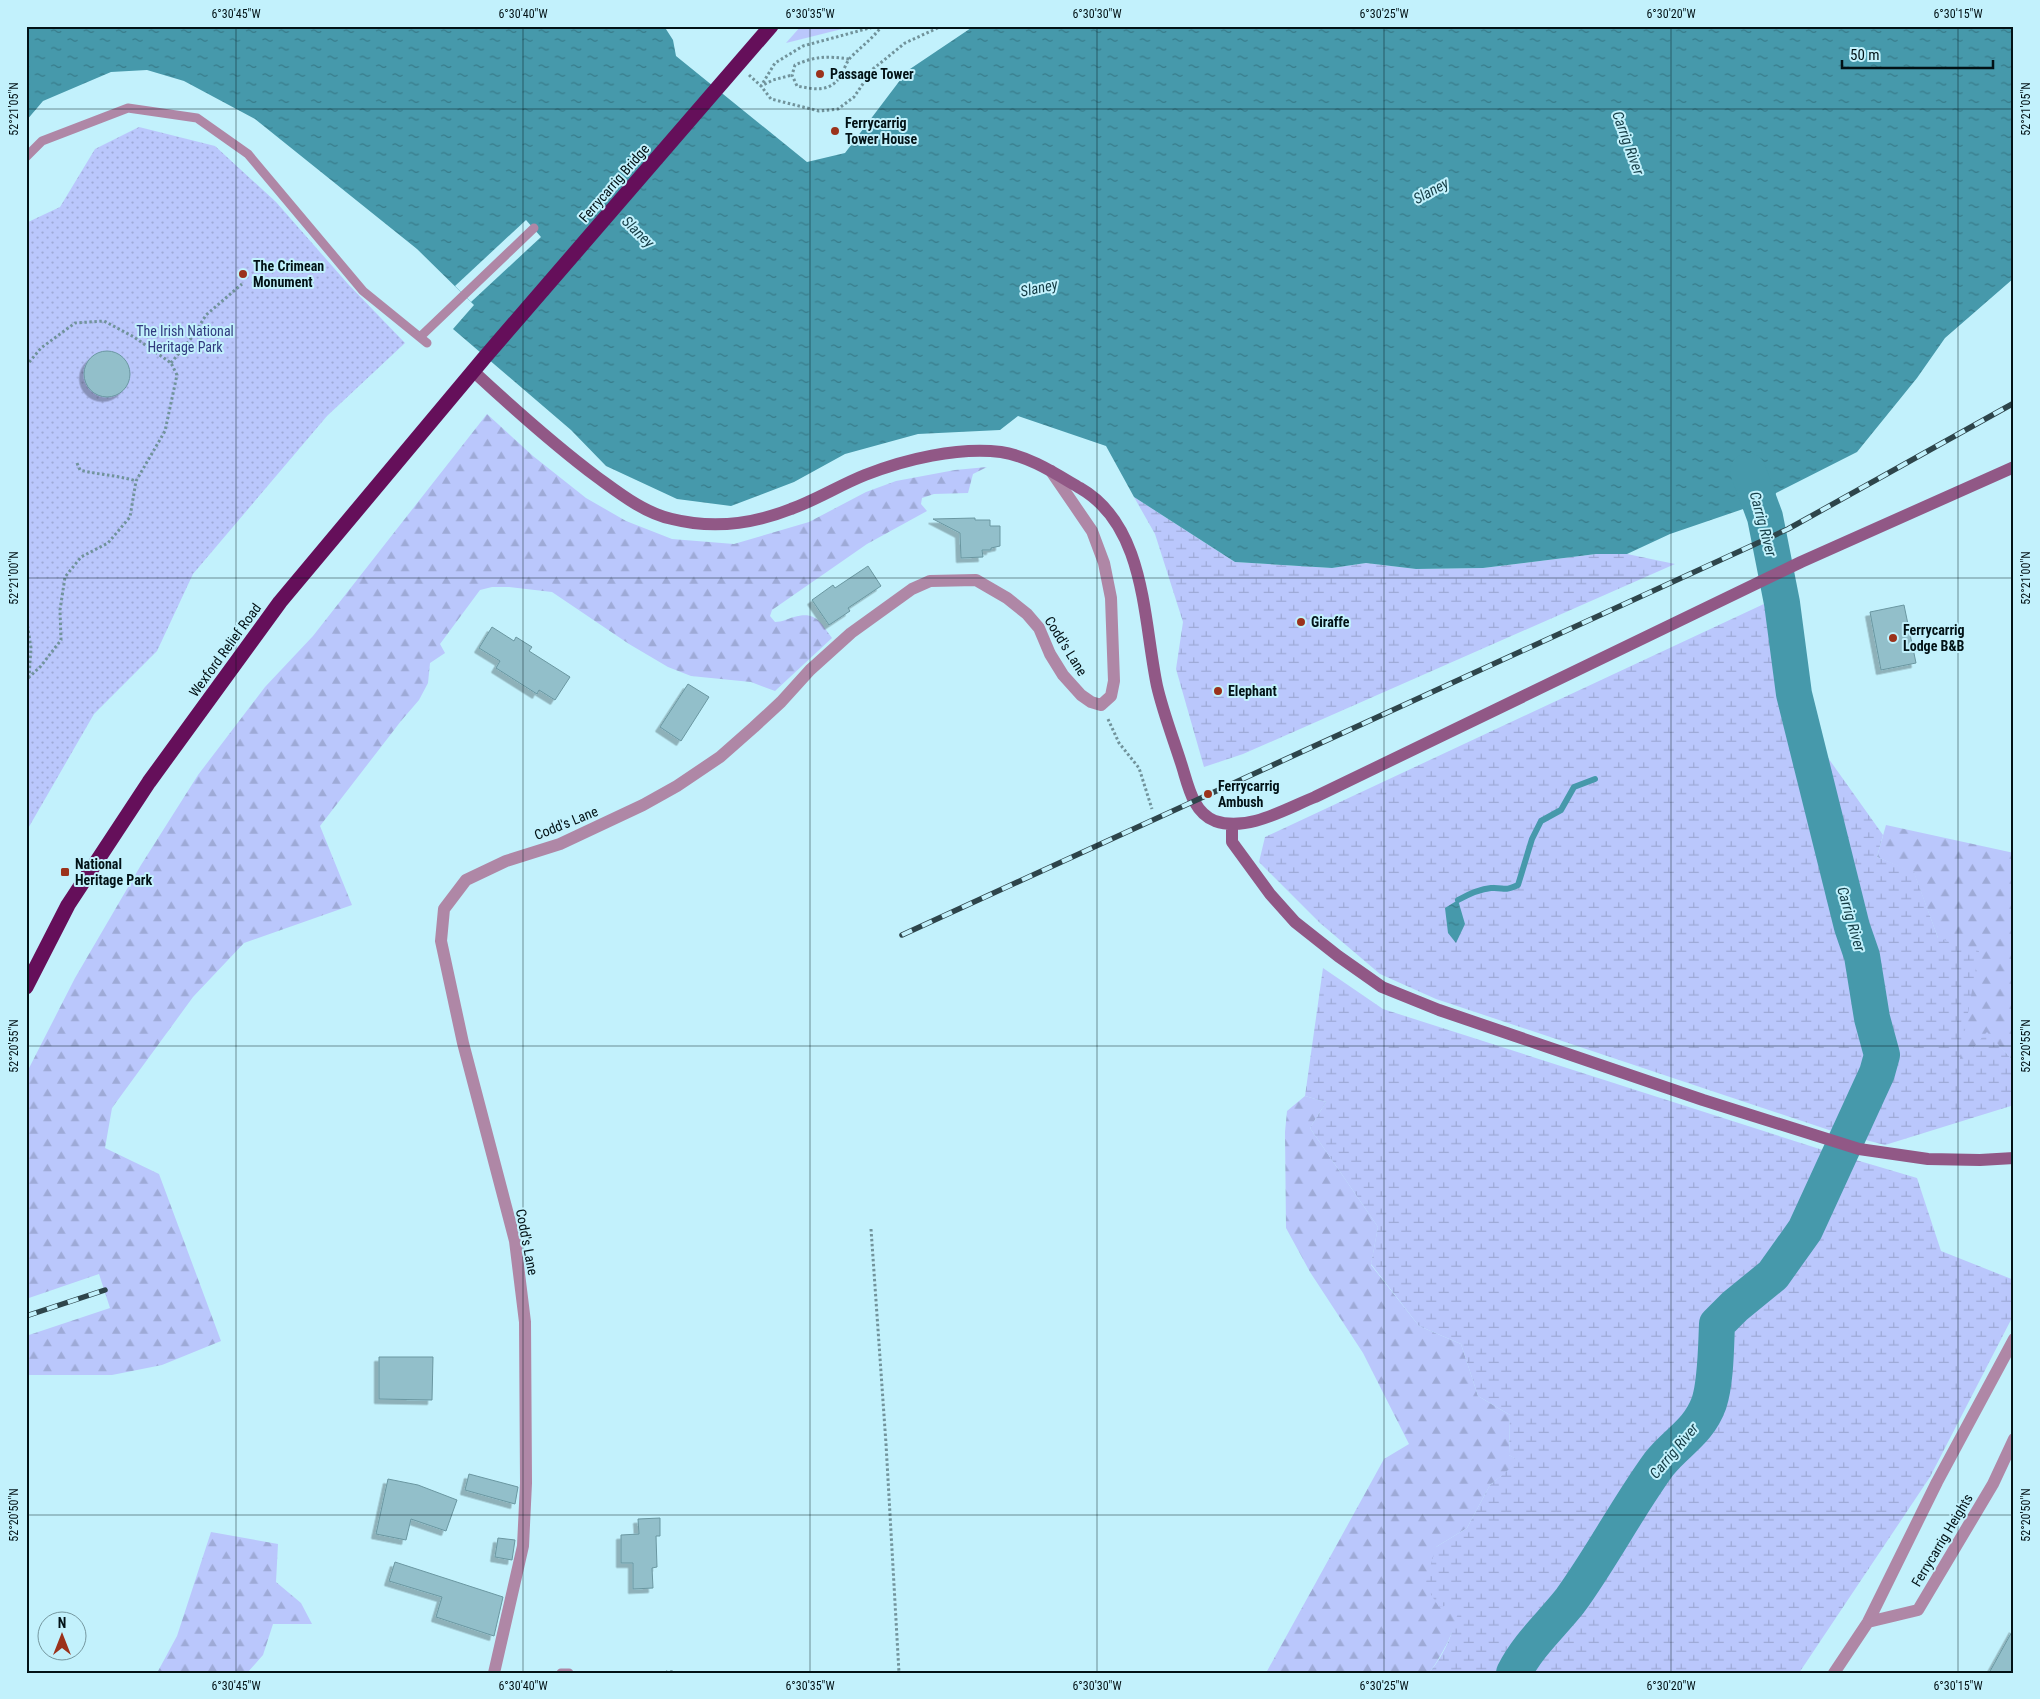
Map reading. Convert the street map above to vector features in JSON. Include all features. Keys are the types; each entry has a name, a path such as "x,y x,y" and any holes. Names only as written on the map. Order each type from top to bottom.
{"highway":[{"name":"Ferrycarrig Bridge","path":"485,357 770,28"},
{"name":"Wexford Relief Road","path":"26,987 68,904 154,774 280,602 485,357"}],"main road":[{"path":"473,371 572,458 628,500 669,519 708,525 754,521 792,509 862,476 898,462 934,455 971,452 1002,452 1051,471 1090,493 1119,524 1129,548 1137,573 1158,688 1190,790 1200,812 1215,820 1232,824 1254,822 1315,797 1801,562 2014,466"},
{"path":"1232,824 1232,842 1270,894 1295,922 1338,956 1382,986 1439,1010 1703,1100 1859,1149 1928,1159 1980,1160 2014,1158"}],"street":[{"path":"1051,471 1092,531 1104,563 1111,598 1114,680 1110,696 1101,704"},
{"name":"Codd's Lane","path":"494,1673 523,1546 526,1483 525,1322 514,1240 466,1052 441,941 444,909 466,880 506,861 560,844 644,805 677,786 720,757 781,702 816,664 851,633 912,590 930,581 976,580 1007,598 1027,614 1039,628 1050,654 1063,676 1086,699 1101,704"},
{"path":"1834,1673 1868,1622 1937,1482 2014,1339"},
{"name":"Ferrycarrig Heights","path":"1868,1622 1918,1610 1993,1484 2014,1439"}],"lane":[{"path":"26,157 42,141 128,108 198,118 248,154 363,291 423,340 534,228"},
{"path":"561,1673 568,1673"}],"path":[{"path":"761,86 775,63 803,46 877,26"},
{"path":"849,59 828,56 811,58 795,65 792,75 797,86 815,90 833,86 849,59 872,40 882,26"},
{"path":"761,86 771,99 819,111 838,109 854,97 872,69 905,43 942,26"},
{"path":"761,86 773,80 792,75"},
{"path":"171,363 193,336 206,315 242,284"},
{"path":"26,366 41,348 74,323 104,321 134,338 171,363 177,375 165,431 136,481 130,517 108,543 81,557 65,577 60,610 61,640 41,666 28,679"},
{"path":"77,463 80,470 136,481"},
{"path":"26,616 31,648 28,679"},
{"path":"1101,704 1119,743 1139,768 1152,809"},
{"path":"871,1229 899,1673"},
{"path":"666,1673 668,1671 677,1673"}],"green space":[{"path":"801,26 854,26 786,43"},
{"name":"The Irish National Heritage Park","path":"139,127 215,146 276,202 348,284 405,343 327,416 193,574 157,651 94,714 26,832 26,223 60,207 95,149"},
{"path":"487,414 533,456 586,498 626,521 672,539 734,544 809,522 866,492 896,481 955,470 987,467 973,474 968,493 934,494 922,498 921,504 927,511 867,544 772,610 770,616 775,622 801,616 813,617 821,623 832,638 775,691 751,682 691,676 668,667 629,644 552,592 509,587 492,587 480,590 440,644 445,653 430,663 428,683 419,700 320,826 352,905 244,943 193,997 112,1108 105,1148 159,1174 221,1341 162,1365 112,1375 26,1375 26,1336 110,1308 99,1274 26,1299 26,1074 75,978 141,865 198,775 265,687 313,636"},
{"path":"1134,497 1235,562 1332,568 1366,563 1416,569 1483,568 1596,554 1627,554 1675,564 1243,754 1204,767 1176,669 1183,622 1155,534"},
{"path":"1766,603 1796,740 1826,755 1883,835 1877,857 1914,872 1938,938 1979,951 1959,1064 1987,1032 2014,1062 2014,1105 1885,1145 1835,1132 1436,999 1380,974 1320,923 1259,862 1265,837"},
{"path":"1886,825 2014,853 2014,1062 1987,1033 1959,1065 1938,938 1914,873 1877,857"},
{"path":"1323,968 1383,1009 1829,1152 1917,1178 1941,1251 2014,1280 2014,1314 1930,1477 1799,1673 1527,1673 1517,1667 1505,1673 1429,1673 1449,1640 1460,1603 1439,1607 1425,1585 1436,1547 1467,1528 1490,1485 1519,1461 1509,1455 1510,1415 1478,1396 1461,1344 1419,1326 1371,1264 1378,1227 1310,1128 1326,1102 1305,1096"},
{"path":"1305,1096 1326,1102 1310,1128 1378,1227 1371,1265 1419,1326 1461,1344 1478,1396 1510,1415 1509,1455 1520,1461 1490,1485 1467,1528 1436,1547 1456,1589 1460,1608 1454,1628 1429,1673 1266,1673 1384,1459 1409,1444 1363,1353 1310,1272 1286,1228 1285,1132 1287,1111"},
{"path":"211,1532 278,1544 276,1582 301,1603 312,1624 273,1624 263,1655 247,1673 157,1673 177,1636"}],"water":[{"name":"Slaney","path":"26,26 664,26 673,40 676,56 807,162 845,153 907,71 974,26 2014,26 2014,278 1945,338 1917,378 1857,452 1776,493 1765,517 1749,507 1670,534 1627,554 1596,554 1483,568 1416,569 1366,563 1332,568 1235,562 1134,497 1106,446 1018,416 1000,430 918,434 845,454 794,482 731,506 677,499 606,466 571,430 453,329 474,305 417,249 255,119 184,81 147,70 111,72 43,101 26,121"},
{"path":"1458,900 1465,924 1456,943 1448,933 1445,908"}],"pier":[{"path":"526,220 541,237 471,302 455,286"}],"building":[{"path":"112,351 124,357 129,365 129,383 124,391 116,396 102,397 90,391 85,383 84,369 90,357 98,352"},
{"path":"975,518 975,520 990,520 990,526 1000,526 1000,546 991,548 991,550 982,550 983,557 961,558 960,533 933,519"},
{"path":"868,566 881,586 848,608 850,611 829,625 812,600 833,585 835,588"},
{"name":"Ferrycarrig Lodge B&B","path":"1904,605 1916,663 1881,670 1870,612"},
{"path":"492,627 514,641 516,637 532,647 529,651 570,677 555,700 539,690 537,694 496,668 500,661 479,648"},
{"path":"688,684 709,697 681,741 660,727"},
{"path":"379,1357 433,1357 432,1400 379,1399"},
{"path":"469,1474 518,1487 515,1504 465,1490"},
{"path":"388,1479 418,1485 457,1500 446,1531 411,1519 406,1540 376,1534"},
{"path":"660,1518 660,1536 656,1536 657,1567 652,1568 653,1588 633,1589 633,1563 621,1563 621,1535 639,1534 638,1519"},
{"path":"498,1538 515,1540 512,1560 495,1557"},
{"path":"395,1562 503,1597 494,1636 436,1617 442,1597 389,1581"},
{"path":"2014,1628 2014,1673 1989,1673"}],"waterway":[{"name":"Carrig River","path":"1514,1673 1533,1644 1582,1584 1659,1464 1699,1422 1709,1403 1713,1385 1717,1324 1735,1306 1773,1275 1805,1230 1877,1073 1882,1055 1872,1018 1862,956 1852,927 1794,694 1782,603 1765,517 1748,471"},
{"path":"1458,900 1482,890 1491,888 1507,889 1518,885 1532,839 1541,821 1561,810 1574,787 1595,779"}],"railway":[{"path":"902,935 1788,529 2014,403"},
{"path":"26,1316 105,1290"}],"place":[{"name":"Passage Tower","path":"820,74"},
{"name":"Ferrycarrig Tower House","path":"835,131"},
{"name":"The Crimean Monument","path":"243,274"},
{"name":"Giraffe","path":"1301,622"},
{"name":"Ferrycarrig Lodge B&B","path":"1893,638"},
{"name":"Elephant","path":"1218,691"},
{"name":"Ferrycarrig Ambush","path":"1208,794"},
{"name":"National Heritage Park","path":"65,872"}]}
